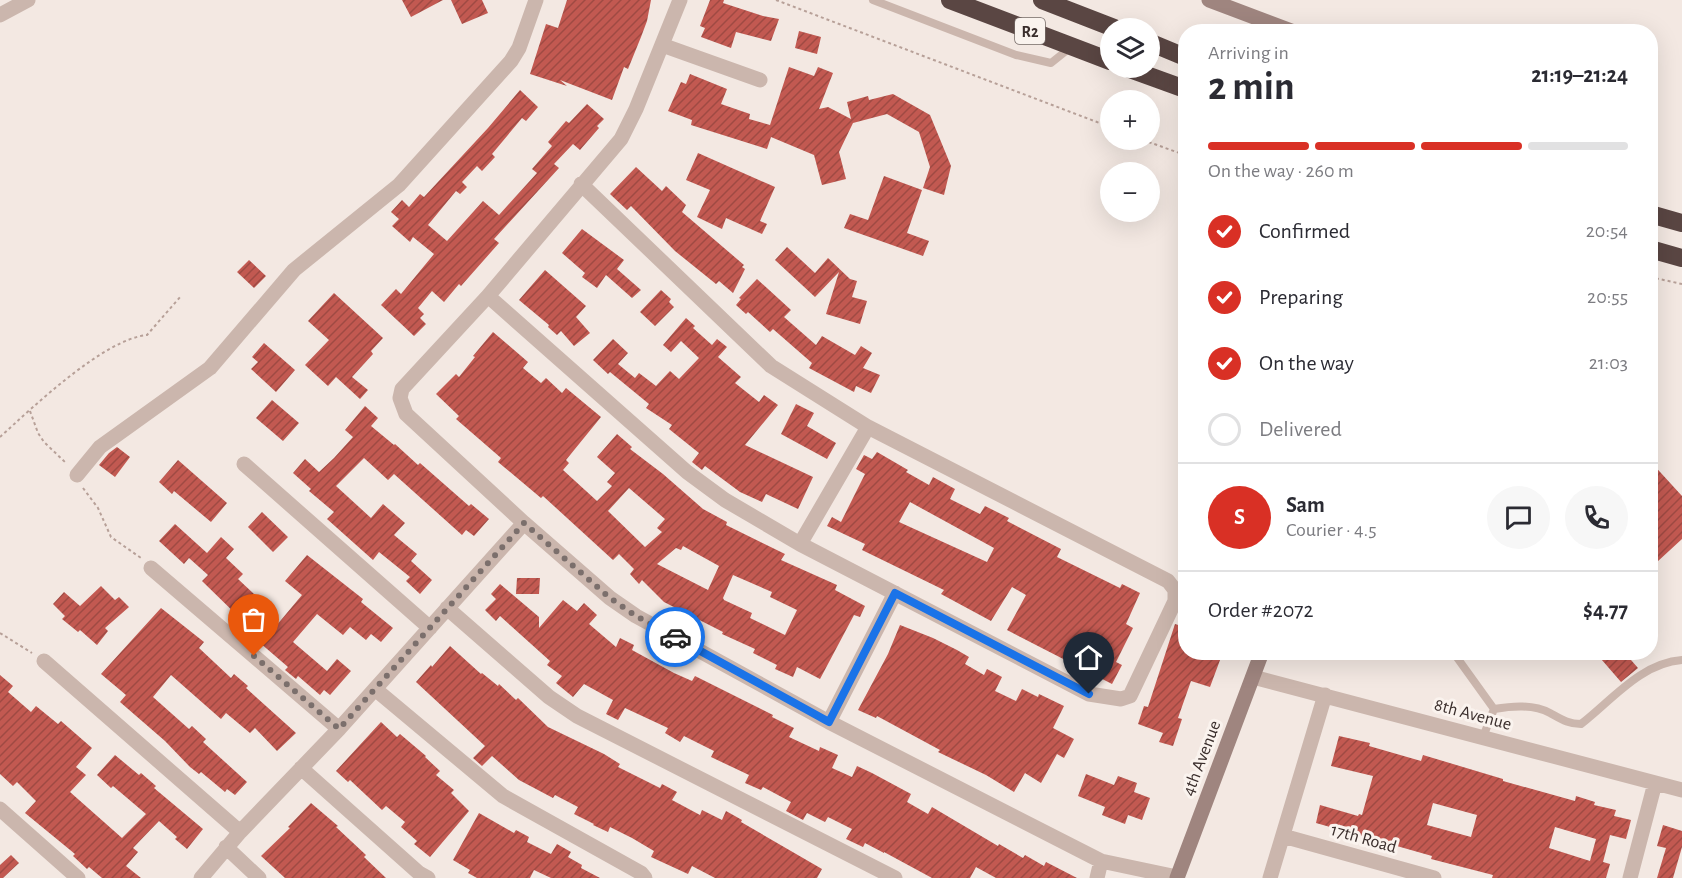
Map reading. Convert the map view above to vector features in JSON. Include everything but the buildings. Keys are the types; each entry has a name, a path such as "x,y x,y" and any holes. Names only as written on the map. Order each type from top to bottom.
{"highway":[{"name":"R2","path":"950,0 1100,57"},
{"name":"R2","path":"1042,0 1100,23"},
{"path":"1160,47 1178,54"},
{"path":"1155,78 1178,86"},
{"path":"1658,216 1682,223"},
{"path":"1658,251 1682,258"}],"street":[{"path":"0,15 28,0"},
{"path":"77,475 100,447 210,368 294,270 399,185 511,62 519,48 536,0"},
{"path":"680,0 621,139 488,296 402,390 400,398 406,414 524,523 610,598 636,616 829,722 1101,861 1177,878"},
{"path":"1209,0 1273,24"},
{"path":"662,45 760,80"},
{"path":"488,296 687,472 725,500 800,544 1089,694 1121,699 1130,696 1176,596 1173,586 1168,581 868,427 771,366 581,184"},
{"path":"800,544 868,427"},
{"path":"244,464 430,628"},
{"path":"201,878 240,832 339,729 524,523"},
{"path":"151,568 339,729"},
{"path":"829,722 895,593"},
{"path":"447,608 549,697 577,716 895,878"},
{"name":"4th Avenue","path":"1177,878 1259,660"},
{"path":"44,661 240,832"},
{"name":"8th Avenue","path":"1253,677 1682,790"},
{"path":"375,689 503,796 641,873 645,878"},
{"path":"1270,878 1325,695"},
{"path":"301,768 419,873 428,878"},
{"path":"1630,878 1655,783"},
{"path":"0,808 78,878"},
{"name":"17th Road","path":"1283,836 1434,878"},
{"path":"226,848 259,878"},
{"path":"1097,878 1101,861"}],"lane":[{"path":"873,0 1016,55 1051,63 1072,47"},
{"path":"1458,660 1494,709"},
{"path":"1494,709 1523,706 1549,712 1569,724 1581,724 1641,674 1668,661 1682,660"},
{"path":"1483,737 1494,709"}],"path":[{"path":"776,0 1100,123"},
{"path":"1160,146 1178,152"},
{"path":"1658,279 1682,284"},
{"path":"0,437 72,376 112,347 136,336 147,335 181,296"},
{"path":"30,411 44,442 77,475 82,487 98,507 111,537 151,568"},
{"path":"0,633 44,661"}],"way so far":[{"path":"254,656 339,729 524,523 610,598 636,616 675,637"}],"route":[{"path":"675,637 829,722 895,593 1089,694"}]}
